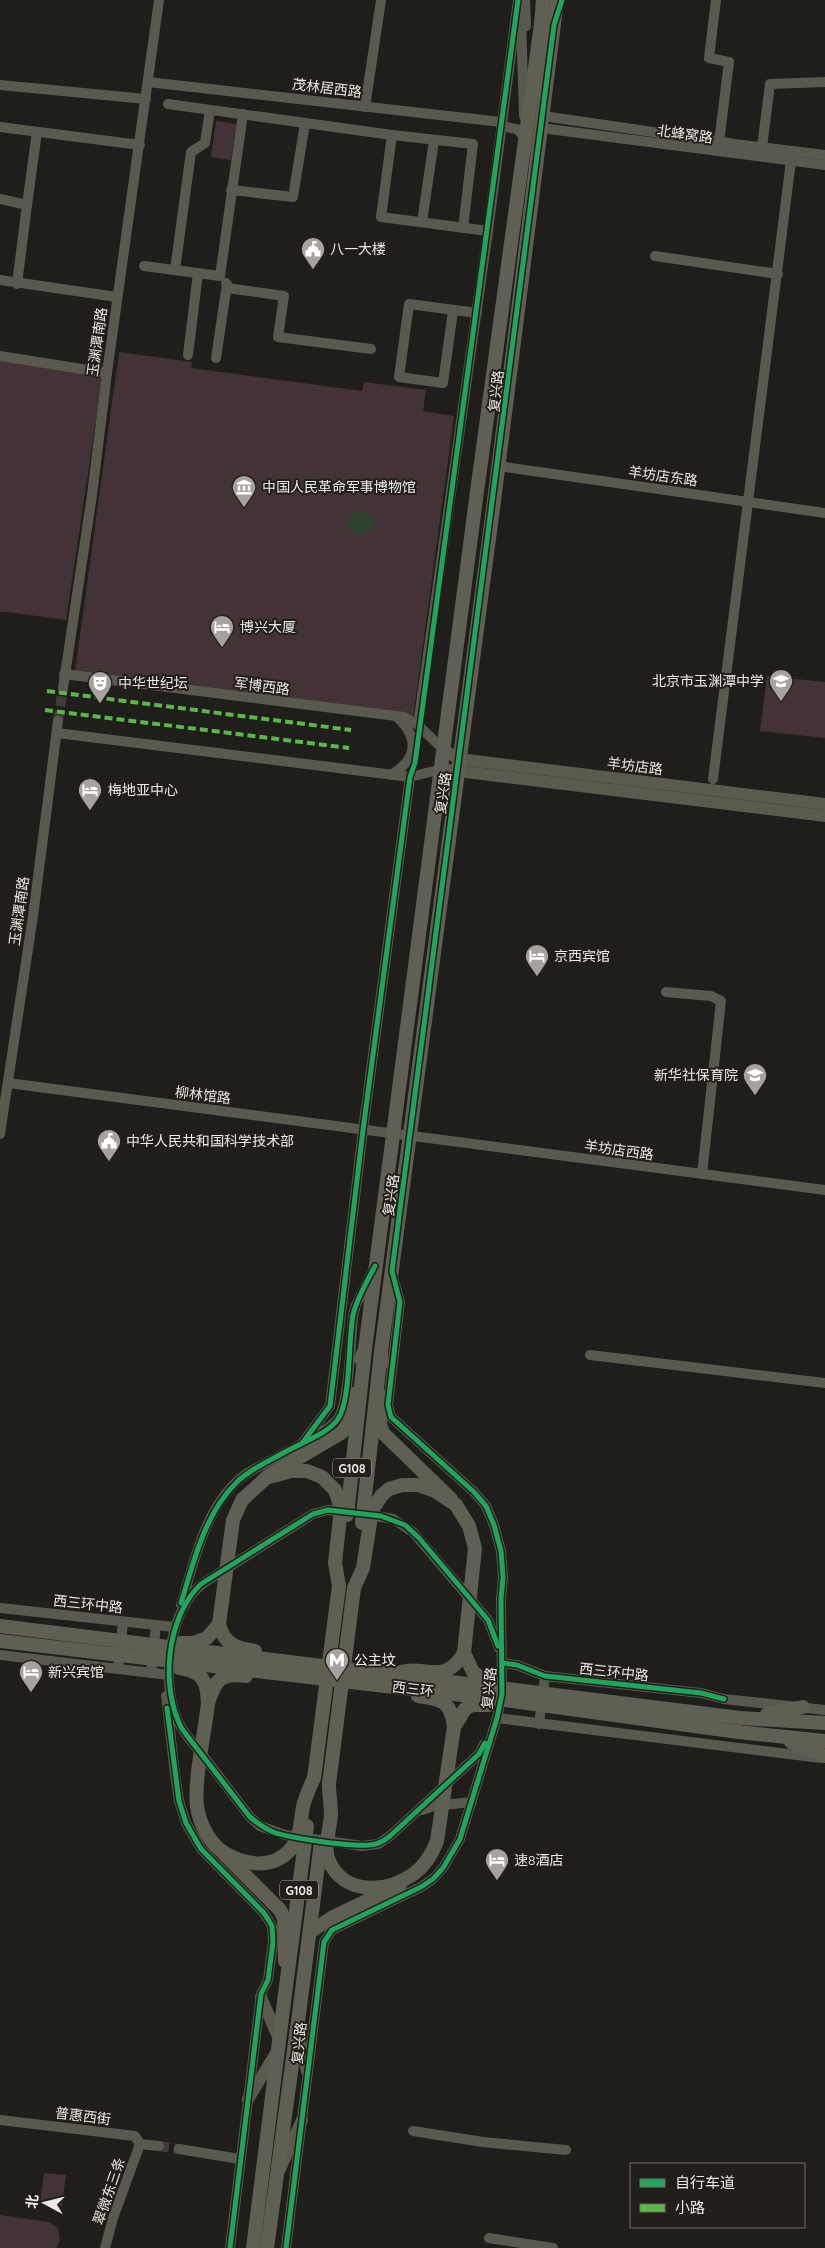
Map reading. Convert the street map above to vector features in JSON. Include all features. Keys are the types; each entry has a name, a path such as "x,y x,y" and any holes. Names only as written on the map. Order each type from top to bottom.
{"highway":[{"name":"复兴路","path":"253,2248 339,1586 375,1266 442,769 476,499 523,168 542,24 543,0"},
{"name":"复兴路","path":"267,2248 310,1932 354,1588 381,1352 498,466 557,0"},
{"path":"208,1703 219,1681 230,1674 258,1677 278,1667 269,1653 233,1646 221,1633 219,1624 233,1520 242,1500 254,1486 337,1436 345,1429 351,1416 356,1370 365,1350"},
{"path":"310,1932 333,1917 397,1887 412,1875 430,1856 437,1841 454,1727 459,1716 472,1705 491,1705 506,1694 495,1680 477,1676 469,1666 464,1653 475,1548 469,1526 444,1490 394,1446 383,1433 380,1424 384,1374 381,1352"},
{"path":"266,1478 291,1471 307,1471 322,1477 336,1490 341,1508 335,1563 339,1586"},
{"path":"354,1588 363,1568 372,1510 382,1495 395,1487 410,1484 418,1485 435,1491 456,1505"},
{"path":"219,1624 206,1638 198,1642 187,1644 164,1641 154,1652 164,1666 195,1672 206,1685 208,1703 198,1786 198,1808 203,1826 222,1851 280,1910 284,1918 286,1986"},
{"name":"西三环","path":"0,1626 154,1652 741,1722 825,1723"},
{"name":"西三环","path":"0,1641 154,1652"},
{"path":"454,1727 450,1710 444,1702 434,1698 412,1696 395,1680 406,1669 440,1673 446,1671 454,1667 464,1653"},
{"path":"741,1722 803,1707"},
{"name":"西三环","path":"741,1722 777,1736 825,1741"},
{"path":"777,1736 825,1757"},
{"path":"222,1851 248,1862 260,1864 283,1856 296,1840 304,1805 314,1778"},
{"path":"329,1784 331,1815 328,1857 339,1876 352,1885 370,1889 389,1885 412,1875"}],"main road":[{"name":"羊坊店路","path":"444,750 459,765 825,816"},
{"name":"羊坊店路","path":"459,765 825,804"},
{"path":"442,769 459,765"},
{"path":"248,2099 278,2045 261,1997"},
{"path":"297,2027 308,2071"},
{"path":"278,2173 302,2120"}],"street":[{"name":"玉渊潭南路","path":"62,688 92,495 117,297 159,0"},
{"path":"365,107 381,0"},
{"path":"418,725 488,231 501,124 520,0"},
{"path":"520,0 523,168"},
{"path":"526,0 529,120"},
{"name":"复兴路","path":"554,26 562,0"},
{"path":"716,0 708,58 729,62 720,142"},
{"name":"茂林居西路","path":"148,82 501,124 517,129 523,136"},
{"path":"762,148 770,84 825,82"},
{"path":"0,85 146,99"},
{"path":"168,104 392,135 473,144 463,228"},
{"path":"175,270 191,152 205,143 210,110"},
{"path":"220,276 243,114"},
{"name":"北蜂窝路","path":"542,122 825,165"},
{"path":"231,190 294,197 305,123"},
{"name":"北蜂窝路","path":"557,125 825,155"},
{"path":"0,127 140,145"},
{"path":"17,284 38,132"},
{"path":"392,135 381,217 488,231"},
{"path":"422,222 434,140"},
{"path":"713,779 791,161"},
{"path":"0,199 27,205"},
{"path":"655,256 778,274"},
{"path":"144,266 220,276 227,284 216,358"},
{"path":"188,355 198,273"},
{"path":"0,280 17,284 117,297"},
{"path":"227,288 284,296 278,337 371,349"},
{"path":"453,310 443,384 399,378 409,304 476,313"},
{"path":"0,356 107,373"},
{"name":"羊坊店东路","path":"498,466 825,513"},
{"name":"军博西路","path":"64,674 408,718 444,750"},
{"path":"391,775 407,763 411,756 413,745 412,735 396,716"},
{"name":"玉渊潭南路","path":"0,1134 33,916 58,721"},
{"path":"57,734 410,777 442,769"},
{"name":"复兴路","path":"303,1442 330,1406 362,1130 410,777"},
{"path":"666,992 711,996 721,1001 702,1174"},
{"name":"柳林馆路","path":"8,1083 394,1133"},
{"name":"羊坊店西路","path":"394,1133 825,1190"},
{"name":"复兴路","path":"174,1627 207,1528 223,1498 246,1475 334,1425 342,1412 353,1316 359,1298 375,1266"},
{"name":"复兴路","path":"286,2248 321,1954 326,1938 332,1930 421,1887 433,1879 449,1860 460,1839 472,1802 497,1718 502,1694 501,1599 504,1577 501,1551 489,1512 474,1492 391,1417 388,1405 400,1302 392,1272"},
{"path":"590,1355 825,1383"},
{"path":"230,2248 261,1997 268,1980 273,1942 272,1926 264,1913 201,1849 186,1823 178,1792 166,1700 174,1627 192,1594 201,1584 306,1518 319,1511 328,1510 388,1518 409,1528 488,1620 495,1635 503,1663"},
{"name":"西三环中路","path":"0,1608 174,1627"},
{"path":"118,1669 123,1622"},
{"path":"151,1673 156,1625"},
{"path":"0,1655 169,1676"},
{"name":"西三环中路","path":"503,1663 518,1665 545,1676 701,1693 724,1699 825,1710"},
{"path":"169,1676 174,1709 182,1729 250,1817 260,1826 285,1835 371,1845 384,1840 479,1754 497,1718 825,1757"},
{"path":"540,1724 545,1676"},
{"path":"418,1810 434,1806 472,1802"},
{"name":"普惠西街","path":"0,2120 135,2136 140,2144 159,2146"},
{"path":"413,2131 483,2142 566,2150"},
{"name":"翠微东三条","path":"105,2248 113,2218 140,2144"},
{"path":"179,2149 240,2159"},
{"path":"489,2238 553,2248"}],"shaded area":[{"path":"216,121 236,124 231,160 211,157"},
{"name":"中国人民革命军事博物馆","path":"119,352 192,362 191,368 362,391 364,382 426,390 423,411 454,416 413,718 75,672"},
{"path":"0,360 103,373 66,620 0,612"},
{"path":"356,511 366,511 373,518 373,528 366,535 356,535 349,528 349,518"},
{"path":"767,676 825,682 825,738 760,731"},
{"path":"44,2173 66,2175 62,2206 40,2203"},
{"path":"0,2215 49,2222 58,2228 60,2240 56,2248 0,2248"}],"tunnel":[{"path":"58,721 63,688"},
{"path":"159,2146 179,2149"}],"marked path":[{"path":"47,691 351,730"},
{"path":"45,710 349,748"}],"cycle path":[{"path":"303,1442 330,1406 363,1130 410,777 415,763 518,0"},
{"path":"286,2248 324,1942 332,1930 421,1887 433,1879 443,1868 460,1839 497,1718 502,1694 501,1599 503,1577 501,1551 494,1525 486,1506 474,1492 391,1417 388,1405 400,1302 392,1271 554,25 562,0"},
{"path":"181,1603 202,1538 217,1507 227,1493 249,1472 322,1433 338,1419 342,1410 347,1385 353,1315 375,1266"},
{"path":"485,1743 479,1754 385,1840 372,1845 349,1845 273,1832 250,1817 182,1729 175,1712 171,1694 170,1654 180,1615 189,1598 201,1584 313,1514 328,1510 381,1516 405,1525 419,1538 488,1620 498,1646"},
{"path":"503,1663 517,1665 545,1676 701,1693 724,1699"},
{"path":"167,1708 179,1801 186,1823 201,1849 264,1913 272,1926 273,1942 268,1980 261,1994 230,2248"}],"place":[{"name":"八一大楼","path":"313,270"},
{"name":"中国人民革命军事博物馆","path":"244,508"},
{"name":"博兴大厦","path":"222,648"},
{"name":"北京市玉渊潭中学","path":"781,702"},
{"name":"中华世纪坛","path":"100,704"},
{"name":"梅地亚中心","path":"90,811"},
{"name":"京西宾馆","path":"537,977"},
{"name":"新华社保育院","path":"755,1096"},
{"name":"中华人民共和国科学技术部","path":"109,1162"},
{"name":"公主坟","path":"337,1681"},
{"name":"新兴宾馆","path":"31,1693"},
{"name":"速8酒店","path":"497,1881"}]}
